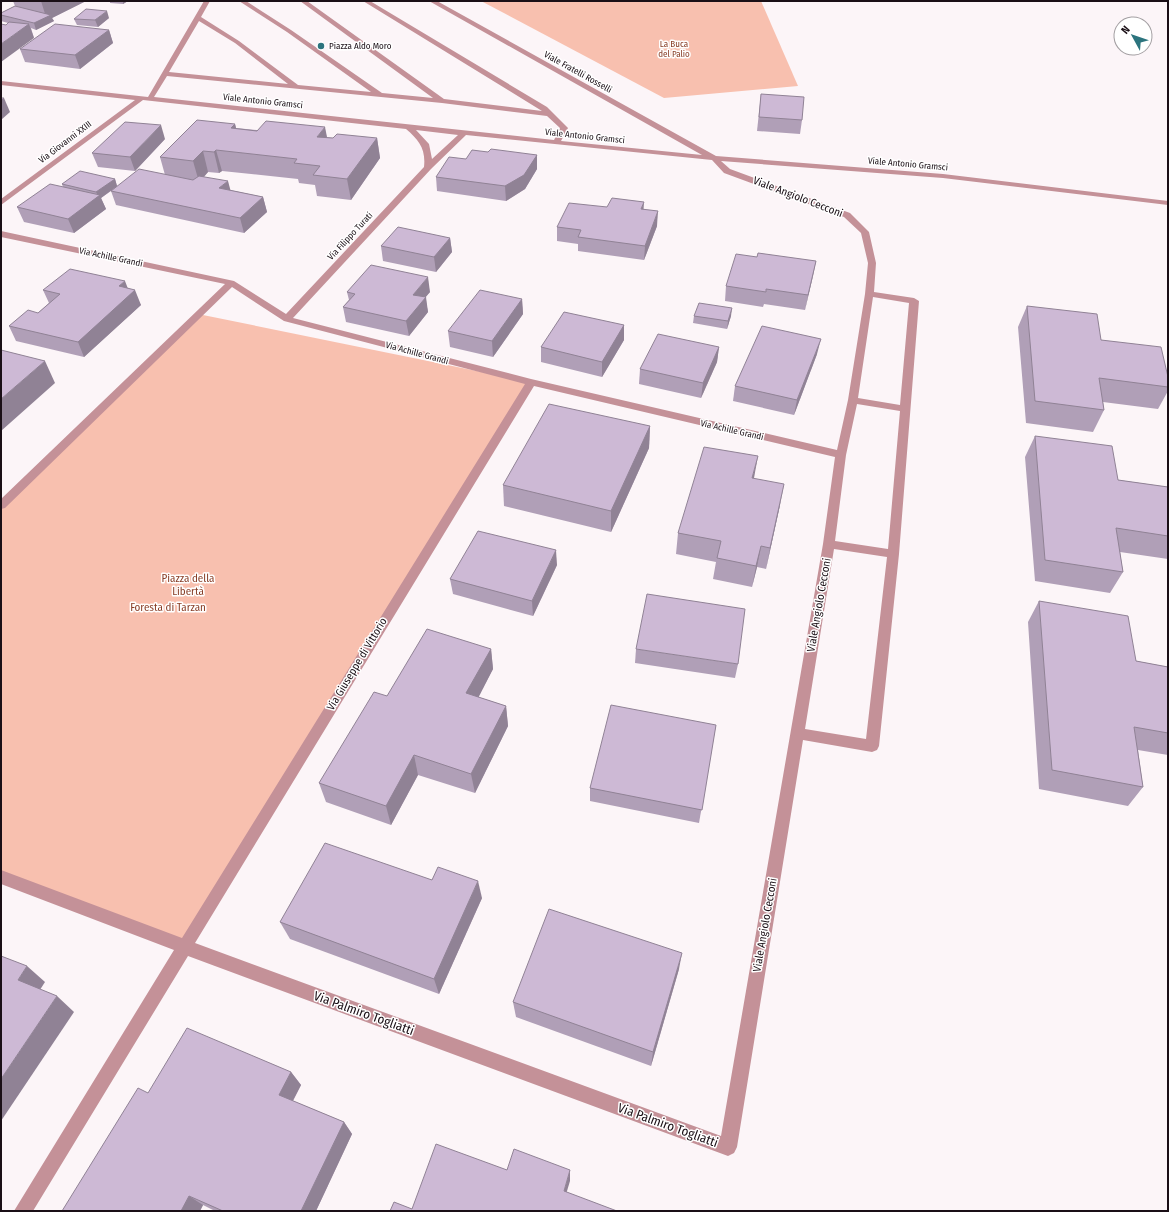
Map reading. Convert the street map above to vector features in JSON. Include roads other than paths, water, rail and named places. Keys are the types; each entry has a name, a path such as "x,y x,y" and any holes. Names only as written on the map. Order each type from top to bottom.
{"street":[{"path":"150,99 207,1"},
{"path":"242,1 289,31 381,95"},
{"path":"303,1 442,101"},
{"path":"366,1 544,109 564,128 556,143"},
{"name":"Viale Fratelli Rosselli","path":"432,1 714,158"},
{"path":"198,18 237,42 296,87"},
{"path":"165,74 442,101 549,114"},
{"name":"Viale Antonio Gramsci","path":"1,83 556,143 714,158 943,176 1168,203"},
{"name":"Via Giovanni XXIII","path":"1,203 142,98"},
{"path":"408,127 428,148 428,167"},
{"name":"Via Filippo Turati","path":"287,319 428,167 464,133"},
{"name":"Viale Angiolo Cecconi","path":"714,158 727,171 847,215 865,232 872,263 869,294 853,400 841,455 829,544 798,734 728,1147"},
{"name":"Via Achille Grandi","path":"1,234 231,283 287,319 531,382 841,455"},
{"path":"1,505 231,283"},
{"path":"798,734 872,746 893,554 914,301 869,294"},
{"name":"Via Giuseppe di Vittorio","path":"23,1211 531,382"},
{"path":"853,400 905,409"},
{"path":"829,544 893,554"},
{"name":"Via Palmiro Togliatti","path":"1,877 185,947 728,1147"}],"place":[{"name":"Piazza Aldo Moro","path":"321,46"}],"park label":[{"name":"La Buca del Palio","path":"674,50"},
{"name":"Piazza della Libertà","path":"188,584"},
{"name":"Foresta di Tarzan","path":"168,607"}]}
